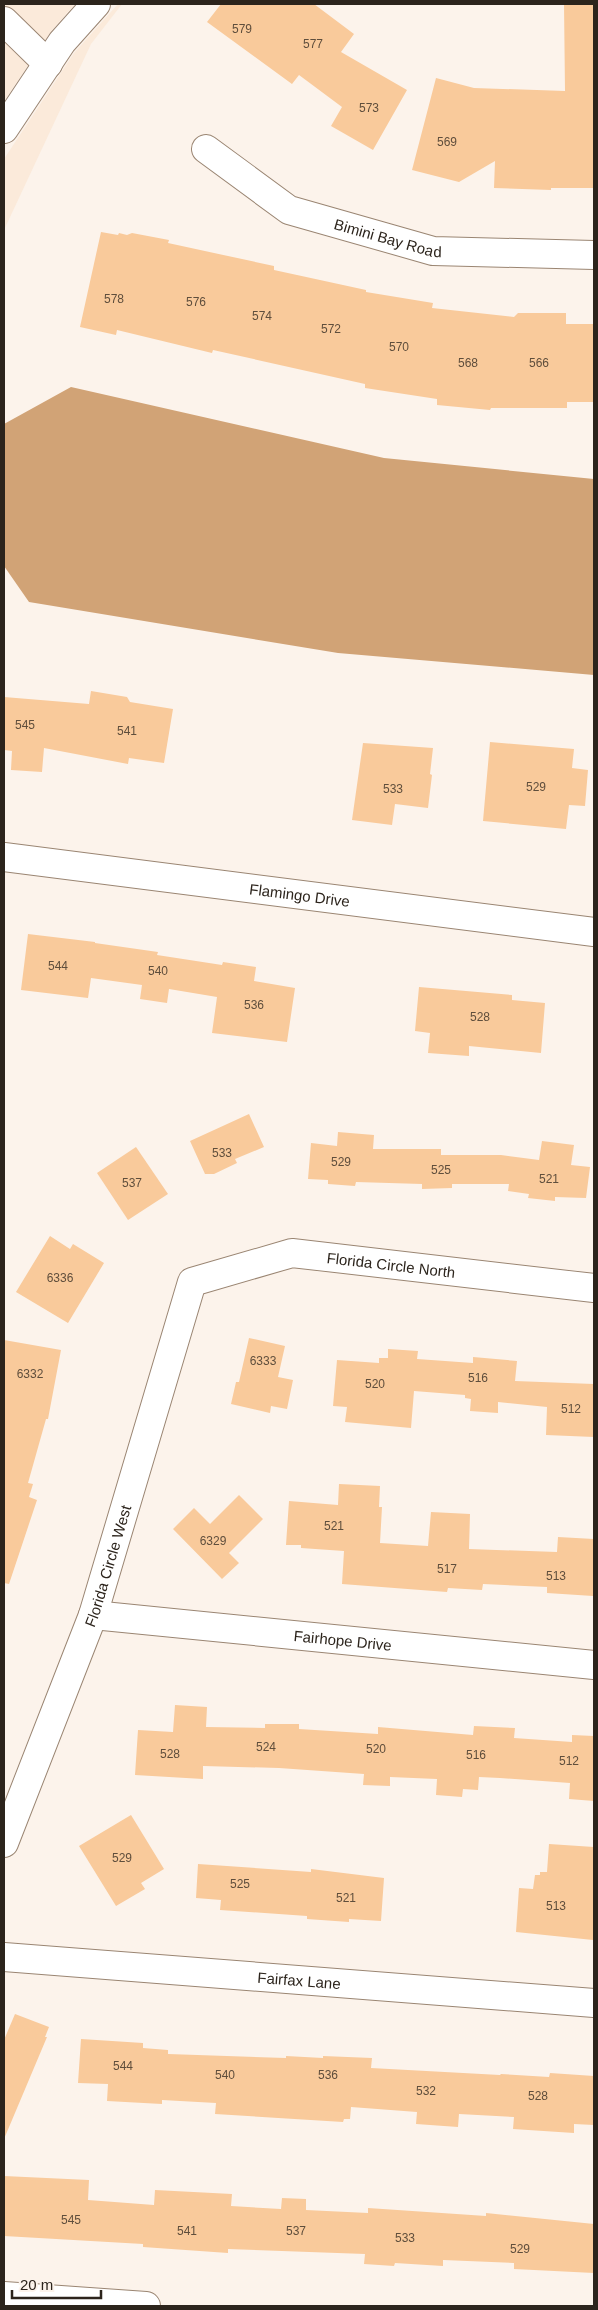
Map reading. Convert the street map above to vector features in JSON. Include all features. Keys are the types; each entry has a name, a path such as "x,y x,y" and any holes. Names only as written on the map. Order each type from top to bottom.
{"street":[{"path":"4,129 62,42 96,4"},
{"path":"4,21 48,64"},
{"name":"Bimini Bay Road","path":"206,149 289,210 433,251 594,255"},
{"name":"Flamingo Drive","path":"4,857 594,932"},
{"name":"Florida Circle North","path":"192,1282 292,1253 594,1288"},
{"name":"Florida Circle West","path":"4,1843 93,1615 192,1282"},
{"name":"Fairhope Drive","path":"93,1615 594,1666"},
{"name":"Fairfax Lane","path":"4,1957 594,2003"},
{"path":"4,2296 146,2306"}],"shaded area":[{"path":"4,4 75,4 52,30 4,101"},
{"path":"118,4 122,4 91,44 4,230 4,159 74,53"},
{"path":"71,387 384,458 594,479 594,675 338,653 29,602 4,566 4,424"}],"building":[{"path":"221,4 314,4 354,34 341,52 407,90 373,150 331,126 342,107 299,75 292,84 207,22"},
{"path":"564,4 594,4 594,188 551,188 551,190 494,188 495,161 459,182 412,170 436,78 474,88 565,91"},
{"path":"101,232 118,235 119,233 127,235 132,233 169,240 168,243 274,266 274,270 366,290 366,292 433,303 432,308 514,317 518,313 566,313 566,324 594,324 594,402 567,402 567,408 491,408 490,410 437,405 437,399 365,388 365,384 213,350 212,353 117,330 116,335 80,327"},
{"path":"91,691 127,697 130,702 173,709 164,763 129,758 128,764 44,748 42,772 11,770 12,751 4,750 4,697 89,704"},
{"path":"490,742 574,749 572,768 588,770 585,806 569,805 566,829 483,821"},
{"path":"363,743 433,748 428,808 395,804 392,825 352,820"},
{"path":"28,934 158,952 157,955 222,965 223,962 256,967 254,981 295,988 287,1042 212,1033 217,997 169,989 167,1003 140,999 142,985 91,978 88,998 21,990"},
{"path":"419,987 512,995 512,1000 545,1003 541,1053 469,1046 469,1056 428,1053 430,1033 415,1031"},
{"path":"249,1114 264,1147 235,1159 237,1163 214,1174 205,1174 190,1141"},
{"path":"338,1132 374,1135 373,1149 441,1149 441,1155 501,1155 539,1160 542,1141 574,1145 571,1165 590,1167 586,1198 555,1197 555,1201 528,1198 529,1194 508,1191 509,1184 452,1184 452,1188 422,1189 422,1184 356,1182 355,1186 328,1184 328,1180 308,1179 311,1143 337,1146"},
{"path":"136,1147 168,1194 128,1220 97,1173"},
{"path":"50,1236 70,1249 73,1244 104,1263 68,1323 16,1292"},
{"path":"249,1338 285,1346 278,1377 293,1380 287,1409 271,1406 270,1413 231,1404 236,1382 239,1382"},
{"path":"4,1340 61,1350 48,1419 46,1419 28,1483 33,1484 29,1497 37,1500 9,1584 4,1583"},
{"path":"388,1349 418,1351 417,1359 473,1363 473,1357 517,1361 515,1381 594,1384 594,1437 546,1435 547,1407 498,1402 498,1413 470,1411 471,1399 465,1398 465,1395 414,1391 411,1428 345,1422 347,1407 333,1406 337,1360 379,1363 379,1358 388,1358"},
{"path":"339,1484 380,1486 379,1507 382,1507 380,1543 428,1546 431,1512 470,1514 469,1549 557,1552 558,1537 594,1539 593,1596 547,1593 547,1587 483,1584 482,1590 448,1588 447,1592 342,1584 344,1551 301,1548 301,1545 286,1545 289,1501 338,1505"},
{"path":"239,1495 263,1519 229,1553 239,1563 222,1579 173,1529 194,1508 210,1524"},
{"path":"175,1705 207,1707 206,1727 265,1728 265,1724 299,1724 299,1729 378,1734 378,1727 473,1735 474,1726 515,1728 514,1738 572,1742 572,1735 594,1736 594,1801 569,1799 570,1783 500,1778 479,1777 478,1790 463,1789 462,1797 436,1795 437,1779 390,1777 390,1786 363,1785 364,1774 279,1768 203,1766 203,1779 135,1775 138,1730 173,1732"},
{"path":"131,1815 164,1869 141,1883 145,1889 116,1906 79,1846"},
{"path":"549,1844 594,1847 593,1940 516,1932 519,1888 533,1889 535,1875 540,1875 540,1872 547,1872"},
{"path":"198,1864 311,1872 311,1869 384,1878 381,1921 349,1919 349,1922 307,1919 307,1916 220,1910 221,1900 196,1898"},
{"path":"15,2014 49,2027 45,2037 47,2037 4,2139 4,2040"},
{"path":"81,2039 143,2043 143,2048 168,2050 168,2054 286,2058 286,2056 323,2058 323,2056 372,2058 371,2068 549,2077 550,2073 594,2076 594,2125 574,2124 574,2133 513,2129 514,2117 459,2114 458,2127 416,2124 417,2112 351,2107 350,2119 344,2119 343,2122 215,2114 216,2103 162,2100 162,2104 107,2101 108,2084 78,2083"},
{"path":"4,2176 89,2180 88,2200 154,2205 155,2190 232,2194 231,2206 281,2209 282,2198 306,2199 306,2210 368,2213 368,2208 486,2216 486,2213 594,2224 594,2273 514,2269 514,2263 443,2260 443,2266 395,2263 394,2266 364,2264 365,2254 228,2249 228,2253 143,2247 143,2244 4,2236"}]}
